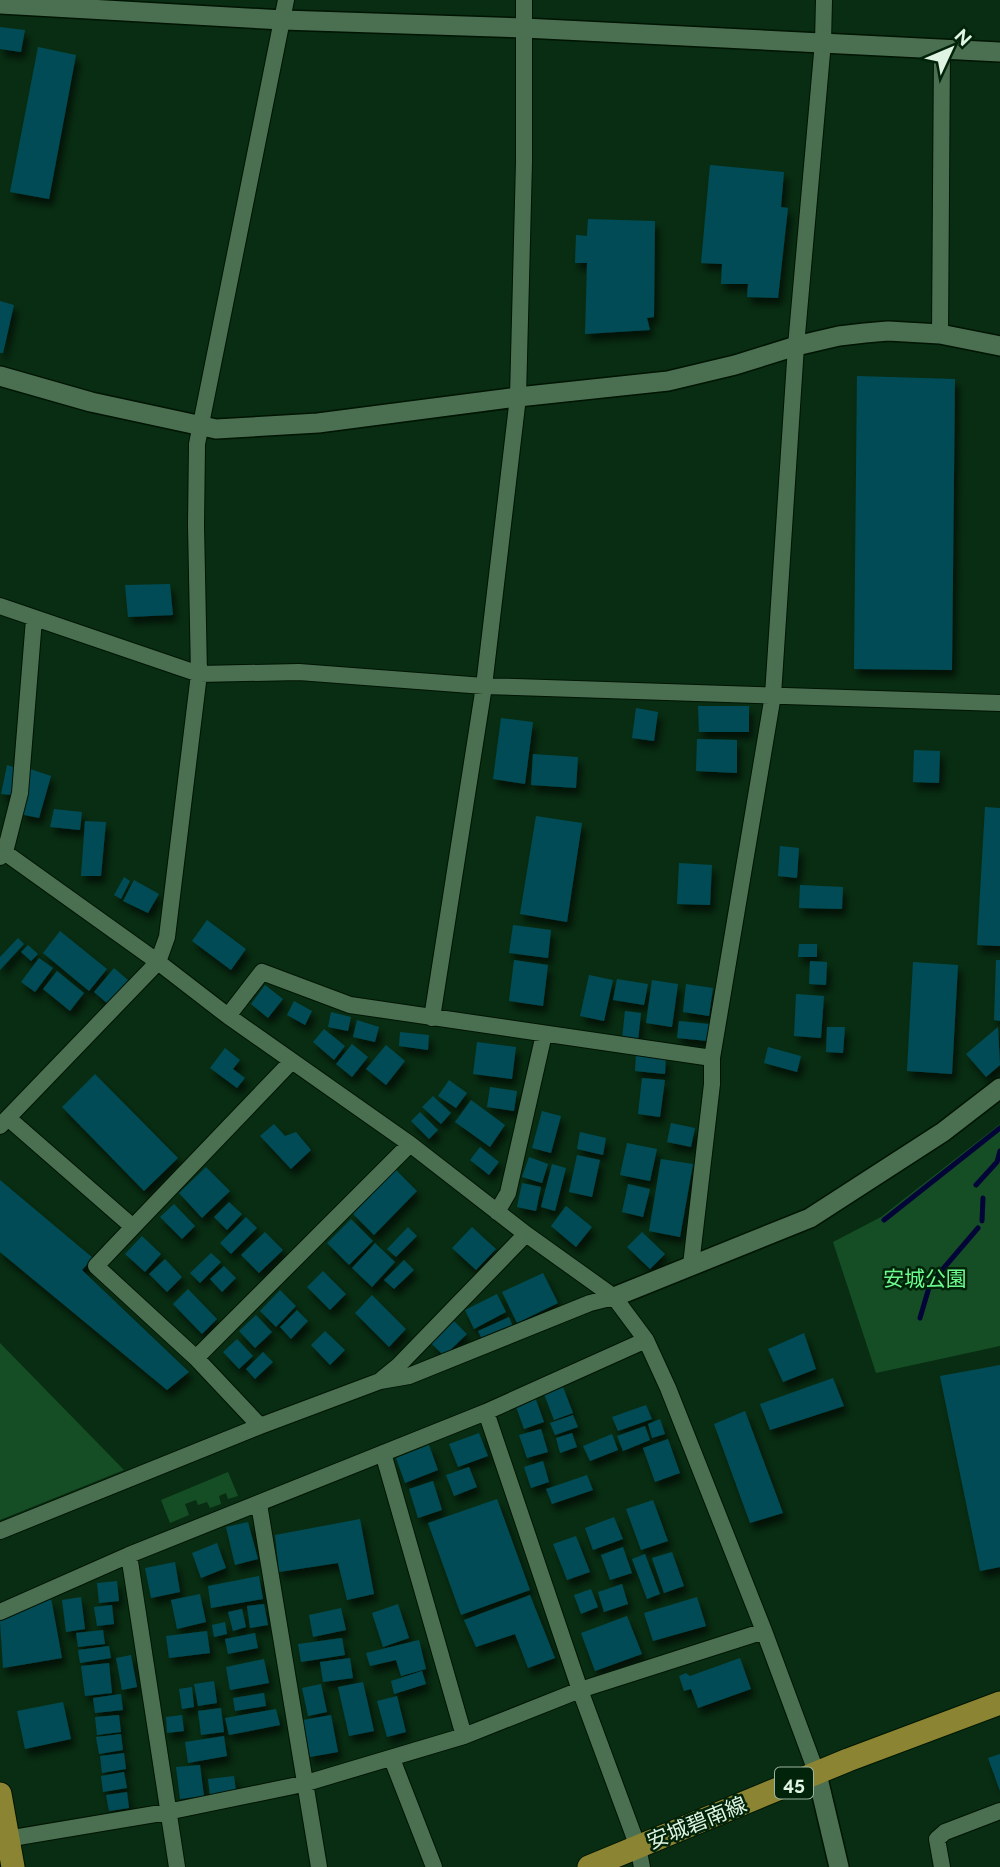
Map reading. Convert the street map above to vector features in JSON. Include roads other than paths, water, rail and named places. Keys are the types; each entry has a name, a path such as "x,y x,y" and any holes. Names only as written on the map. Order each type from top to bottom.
{"main road":[{"name":"安城碧南線","path":"589,1867 640,1857 817,1774 1000,1703"},
{"path":"0,1794 4,1839 13,1867"}],"street":[{"path":"432,1018 484,686 518,397 524,162 524,0"},
{"path":"691,1265 712,1084 712,1058 773,695 796,346 823,42 824,0"},
{"path":"0,4 284,10 524,27 1000,52"},
{"path":"133,1227 4,1122 158,962 167,937 200,674 196,525 200,427 284,10"},
{"path":"940,334 942,50"},
{"path":"0,376 91,402 216,429 291,425 668,381 735,365 796,346 865,333 888,331 940,334 1000,346"},
{"path":"0,606 200,674 299,672 484,686 1000,703"},
{"path":"34,619 20,793 2,853 410,1144 526,1234 614,1297 646,1340 668,1388 764,1631 817,1774 839,1867"},
{"path":"228,1016 262,972 350,1005 712,1058"},
{"path":"497,1212 508,1193 544,1034"},
{"path":"260,1426 196,1358 96,1266 292,1061"},
{"path":"0,1531 260,1426 380,1381 409,1376 810,1218 943,1132 1000,1088"},
{"path":"196,1358 410,1144"},
{"path":"380,1381 398,1366 526,1234"},
{"path":"0,1612 129,1555 486,1412 646,1340"},
{"path":"486,1412 640,1857"},
{"path":"383,1453 464,1737"},
{"path":"259,1504 318,1867"},
{"path":"129,1555 177,1867"},
{"path":"4,1839 167,1812 303,1784 464,1737 580,1690 764,1631"},
{"path":"392,1759 434,1867"},
{"path":"942,1867 937,1839 945,1832 1000,1811"}],"waterway":[{"path":"884,1220 1000,1128"},
{"path":"976,1185 997,1162 1000,1151"},
{"path":"982,1221 983,1198"},
{"path":"920,1318 930,1284 978,1228"}],"park label":[{"name":"安城公園","path":"925,1279"}]}
